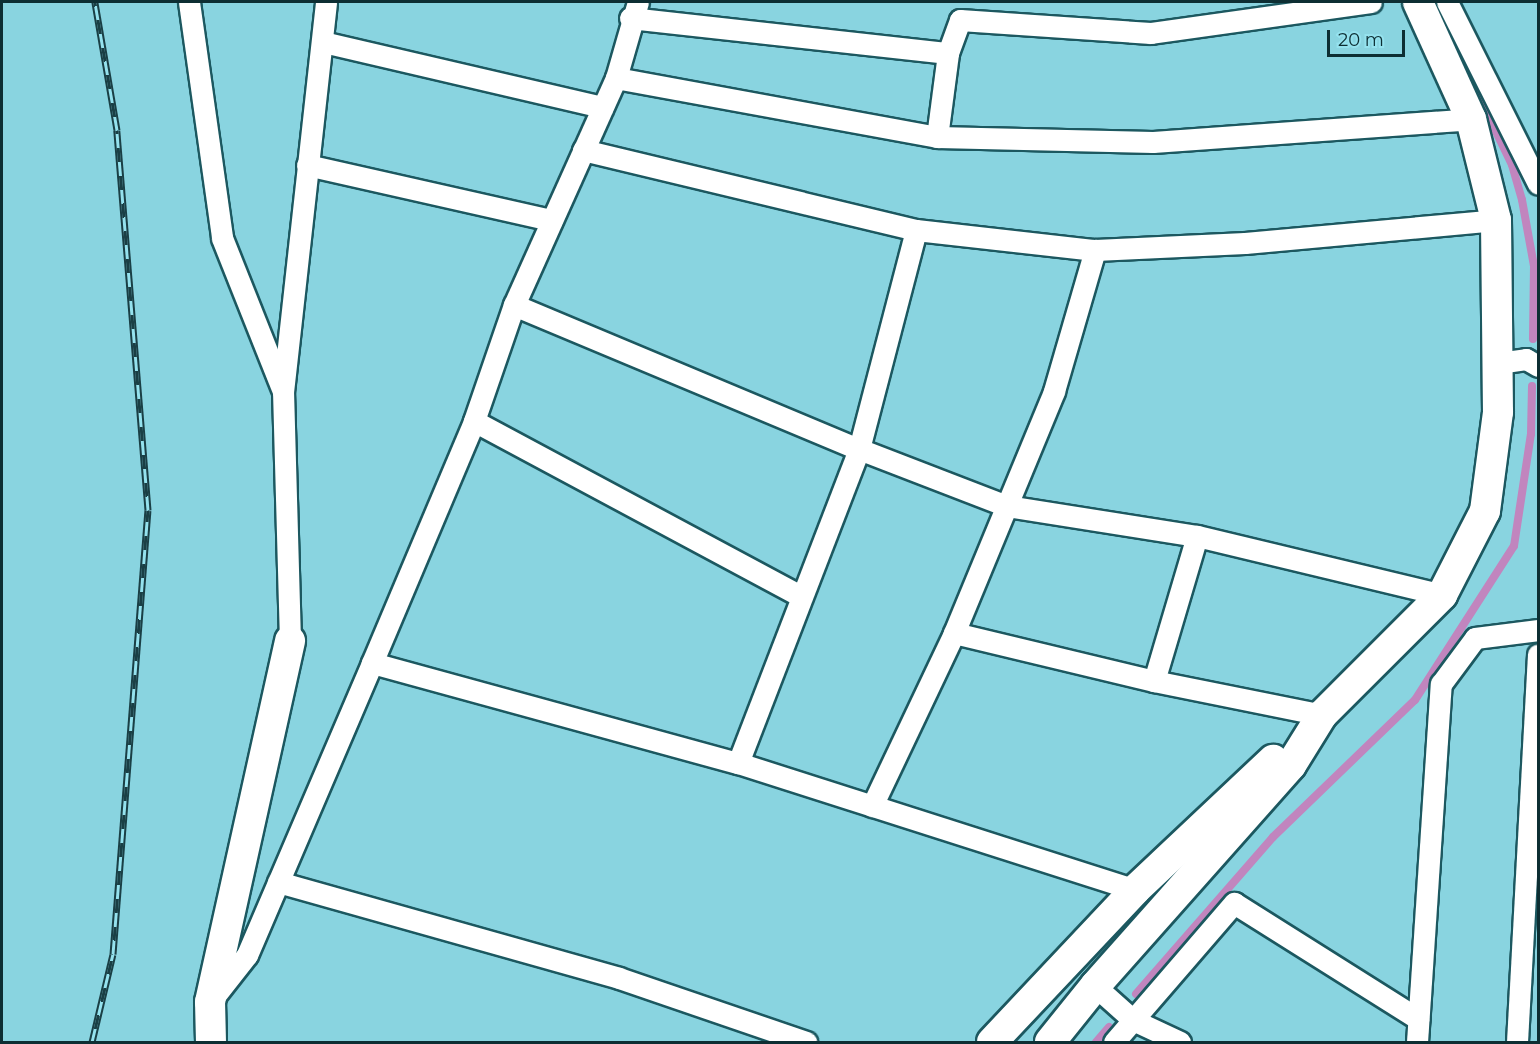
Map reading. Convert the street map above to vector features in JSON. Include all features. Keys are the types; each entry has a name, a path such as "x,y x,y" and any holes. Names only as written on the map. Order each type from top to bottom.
{"street":[{"path":"189,2 222,238 283,392"},
{"path":"211,1042 210,1002 290,641 283,392 326,2"},
{"path":"937,137 948,53 960,20 1151,33 1371,2"},
{"path":"992,1042 1135,890 1322,715 1442,595 1485,511 1498,412 1496,220 1471,119 1418,2"},
{"path":"1447,2 1539,184"},
{"path":"210,1002 247,955 372,663 474,421 514,305 616,78 634,10 948,53"},
{"path":"323,42 603,107"},
{"path":"616,78 937,137 1153,142 1471,119"},
{"path":"583,150 916,230 1095,250 1245,243 1496,220"},
{"path":"307,165 552,220"},
{"path":"738,763 859,449 916,230"},
{"path":"872,806 954,633 1007,506 1053,391 1095,250"},
{"path":"514,305 859,449 1007,506 1197,536 1442,595"},
{"path":"1498,363 1526,359 1539,366"},
{"path":"474,421 801,596"},
{"path":"1154,681 1197,536"},
{"path":"1417,1042 1441,684 1475,638 1539,630"},
{"path":"954,633 1154,681 1322,715"},
{"path":"1517,1042 1534,835 1539,655"},
{"path":"372,663 738,763 1135,890"},
{"path":"1050,1042 1095,986 1291,765 1322,715"},
{"path":"278,882 619,978 807,1042"},
{"path":"1114,1042 1234,903 1418,1019"},
{"path":"1095,986 1132,1020 1180,1042"}],"waterway":[{"path":"1443,22 1512,165 1522,200 1534,266 1533,339"},
{"path":"1136,994 1273,837 1415,700 1514,546 1531,434 1532,386"},
{"path":"1096,1042 1109,1027"}],"railway":[{"path":"92,1042 113,954 148,510 117,130 95,2"}]}
